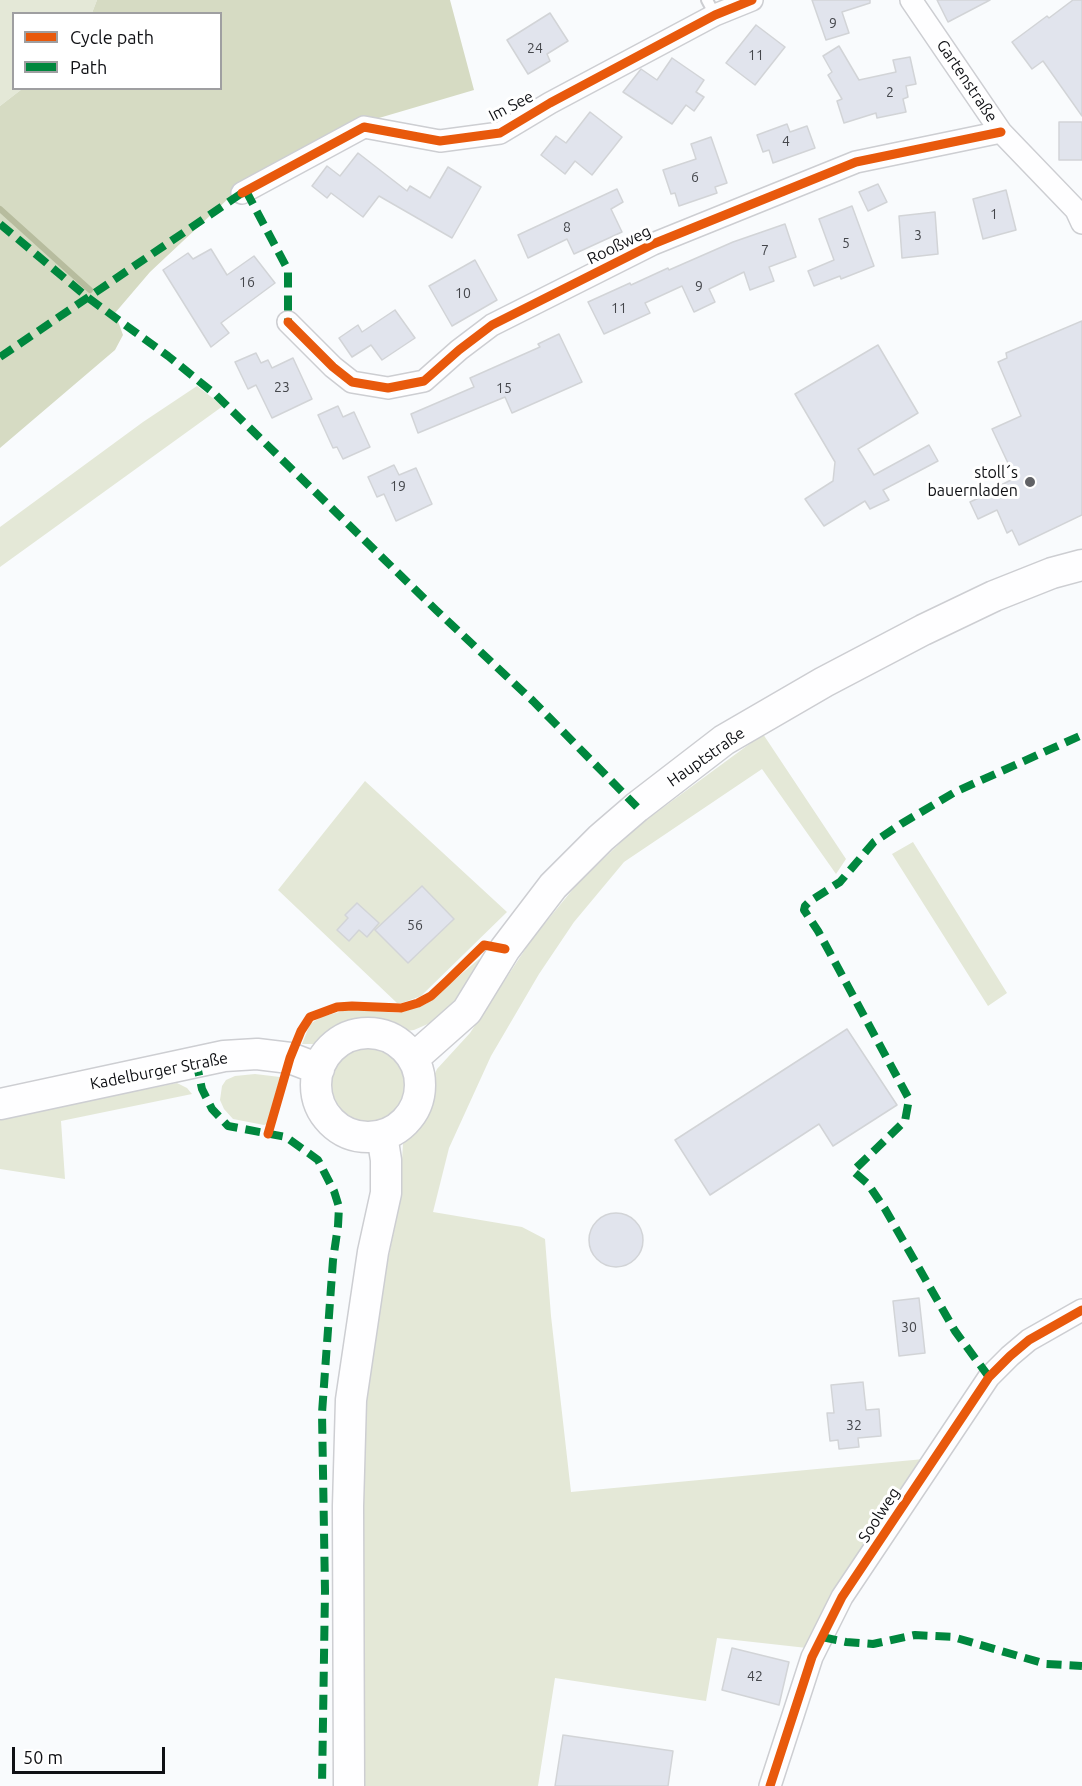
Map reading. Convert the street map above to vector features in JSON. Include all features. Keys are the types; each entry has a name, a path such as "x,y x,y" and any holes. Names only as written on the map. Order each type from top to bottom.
{"main road":[{"name":"Hauptstraße","path":"414,1059 467,1011 505,949 553,886 601,838 637,807 724,740 824,682 923,630 994,596 1052,573 1082,565"},
{"path":"372,1032 388,1036 403,1045 414,1059 419,1073 420,1088 417,1103 410,1116 399,1127 382,1135 369,1137 353,1135 338,1127 327,1116 319,1101 316,1085 319,1069 326,1053 339,1041 354,1034 372,1032"},
{"name":"Kadelburger Straße","path":"0,1104 224,1056 257,1054 291,1058 319,1069"},
{"path":"350,1786 348,1506 351,1400 373,1252 386,1193 386,1160 382,1135"}],"street":[{"name":"Im See","path":"242,193 364,127 440,141 500,133 711,8 752,0"},
{"name":"Gartenstraße","path":"911,0 1001,132 1080,213"},
{"name":"Rooßweg","path":"288,322 333,367 352,382 388,388 424,381 492,325 653,244 856,162 1001,132"},
{"name":"Soolweg","path":"770,1786 812,1657 842,1597 989,1377 1029,1340 1082,1310"}],"green space":[{"path":"0,0 97,0 92,12 12,12 12,90 21,90 0,106"},
{"path":"97,0 450,0 474,90 362,123 231,196 150,272 115,313 123,335 115,350 0,448 0,106 21,90 222,90 222,12 92,12"},
{"path":"197,386 223,406 0,567 0,527 143,422"},
{"path":"763,734 846,859 836,874 762,769 624,862 574,922 539,974 491,1056 449,1148 433,1212 522,1227 545,1239 551,1316 571,1492 924,1459 807,1648 717,1638 706,1701 555,1678 538,1786 362,1786 365,1369 399,1207 403,1144 424,1116 432,1080 437,1069 470,1033 532,939 578,883 638,826"},
{"path":"365,781 507,912 421,996 402,1003 397,1003 278,890"},
{"path":"913,842 1007,993 988,1006 892,854"},
{"path":"479,959 484,964 463,994 437,1020 414,1030 399,1032 373,1026 357,1027 340,1032 316,1044 302,1044 310,1024 321,1017 350,1009 399,1013 426,1004"},
{"path":"359,1048 375,1048 396,1059 407,1080 407,1096 396,1117 375,1128 359,1128 345,1122 333,1110 327,1096 327,1080 333,1066 345,1054"},
{"path":"255,1074 280,1077 267,1124 264,1125 233,1119 220,1100 222,1086 226,1080 235,1076"},
{"path":"177,1083 187,1088 192,1094 61,1121 65,1179 0,1169 0,1118"}],"building":[{"path":"812,0 870,0 870,3 842,12 849,33 826,40"},
{"path":"937,0 990,0 948,22"},
{"path":"1073,0 1082,0 1082,116 1043,61 1032,69 1012,42"},
{"path":"550,13 568,41 547,54 550,61 528,74 507,40"},
{"path":"756,25 785,47 755,85 726,63"},
{"path":"839,46 859,80 896,72 893,60 910,57 916,84 906,86 908,97 903,99 906,112 877,118 876,113 844,123 837,101 842,99 828,75 832,72 823,56"},
{"path":"672,58 704,80 696,92 704,97 694,111 686,105 672,124 623,92 641,69 657,80"},
{"path":"590,112 622,137 592,175 575,161 565,174 541,155 556,136 566,143"},
{"path":"1059,122 1082,122 1082,160 1059,160"},
{"path":"787,124 790,132 807,126 815,148 773,163 769,150 763,152 757,135"},
{"path":"711,137 727,183 715,187 717,193 679,206 675,193 671,194 663,170 696,159 691,144"},
{"path":"358,153 407,191 410,186 430,198 448,167 481,187 452,238 379,196 363,217 331,193 327,198 312,186 327,166 340,176"},
{"path":"878,184 887,202 868,211 859,192"},
{"path":"617,189 623,202 611,209 622,232 574,254 567,239 528,258 518,235"},
{"path":"1006,190 1016,230 983,239 973,199"},
{"path":"852,206 874,266 841,279 840,276 814,286 808,271 834,260 819,219"},
{"path":"935,212 938,254 902,258 899,216"},
{"path":"785,224 796,257 769,267 774,281 750,290 744,272 709,289 715,302 694,312 682,286 645,303 650,313 604,334 588,302 733,242"},
{"path":"211,249 227,275 254,256 275,283 221,323 229,333 211,347 163,270 188,253 193,259"},
{"path":"475,260 497,300 452,326 429,286"},
{"path":"395,310 415,338 382,360 371,345 352,357 339,338 358,325 362,332"},
{"path":"1082,321 1082,515 1019,545 1012,530 1007,533 997,510 978,519 970,502 1015,478 992,429 1021,416 998,362 1007,358 1006,353"},
{"path":"559,334 582,382 512,413 505,397 418,433 411,414 474,387 470,378 540,347 538,344"},
{"path":"878,345 918,413 858,449 874,475 929,445 938,461 883,490 889,500 870,509 865,501 824,526 805,499 833,481 835,462 795,394"},
{"path":"256,353 261,363 268,360 272,368 293,358 312,399 272,418 256,385 248,389 235,362"},
{"path":"338,406 343,417 354,412 370,447 343,459 337,447 333,448 318,415"},
{"path":"394,465 399,475 416,468 432,504 396,521 384,494 377,497 368,477"},
{"path":"422,886 454,919 408,963 375,930"},
{"path":"357,903 379,923 367,937 359,930 349,941 337,930 348,918 345,915"},
{"path":"847,1029 897,1105 833,1146 819,1124 710,1195 675,1140"},
{"path":"611,1213 621,1213 631,1217 639,1225 643,1240 639,1255 631,1263 621,1267 611,1267 601,1263 593,1255 589,1245 589,1235 593,1225 601,1217"},
{"path":"919,1298 925,1353 899,1356 893,1301"},
{"path":"863,1382 866,1410 879,1409 881,1436 858,1438 859,1447 839,1449 838,1440 830,1441 827,1413 834,1413 831,1385"},
{"path":"732,1648 789,1662 779,1705 722,1690"},
{"path":"563,1735 673,1751 668,1786 555,1786"}],"waterway":[{"path":"0,209 90,290"}],"marked path":[{"path":"246,191 288,270 288,322"},
{"path":"0,357 242,193"},
{"path":"0,224 87,297 168,356 216,395 436,610 533,701 637,807"},
{"path":"989,1377 955,1331 885,1209 868,1184 853,1171 905,1121 909,1099 818,931 804,910 810,901 840,882 874,842 901,824 955,792 1082,735"},
{"path":"196,1061 202,1089 212,1109 228,1126 286,1137 318,1160 334,1191 339,1207 322,1413 325,1591 322,1786"},
{"path":"822,1637 873,1644 915,1635 953,1637 1046,1664 1082,1666"}],"cycle path":[{"path":"242,193 364,127 440,141 500,133 550,103 715,15 752,0"},
{"path":"288,322 333,367 352,382 388,388 424,381 492,325 653,244 856,162 1001,132"},
{"path":"268,1134 290,1058 301,1031 310,1017 337,1007 401,1008 418,1003 431,996 484,945 505,949"},
{"path":"770,1786 812,1657 842,1597 989,1377 1029,1340 1082,1310"}],"place":[{"name":"stoll´s bauernladen","path":"1030,482"}]}
